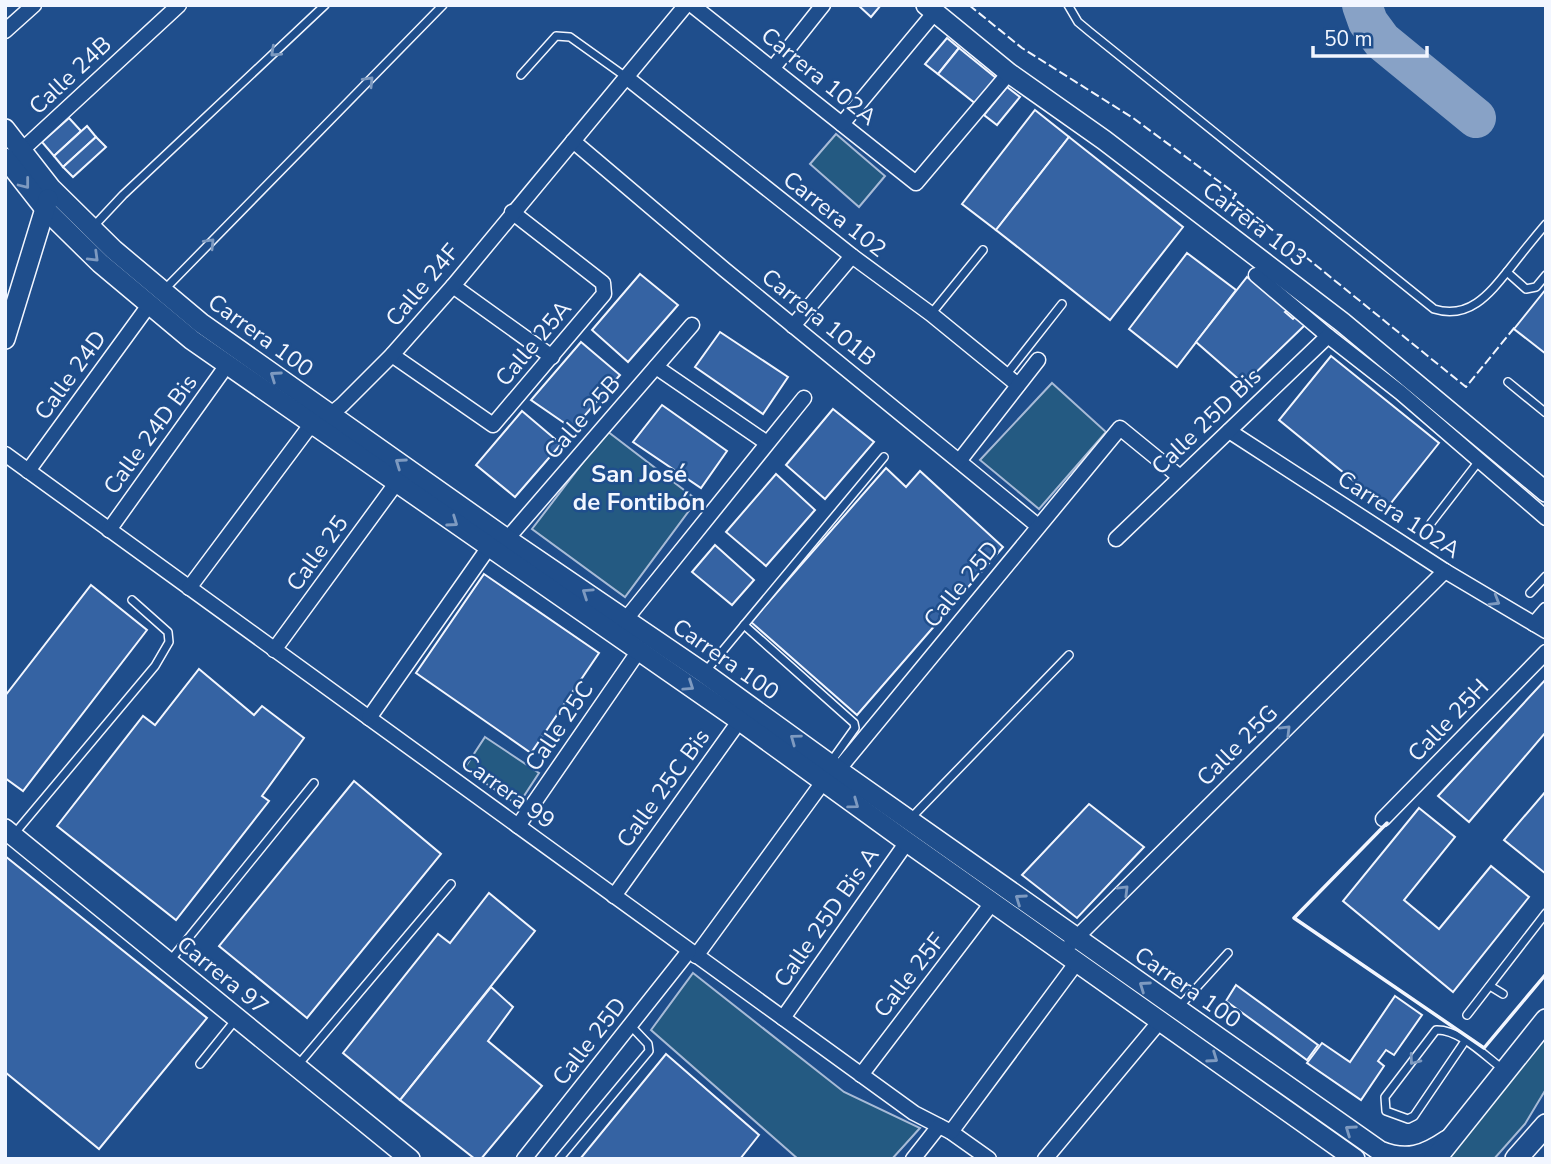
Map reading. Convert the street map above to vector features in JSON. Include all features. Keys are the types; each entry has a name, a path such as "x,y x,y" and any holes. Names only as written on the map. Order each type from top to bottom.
{"main road":[{"name":"Carrera 103","path":"931,9 1009,73 1104,140 1342,322 1546,492"},
{"name":"Carrera 100","path":"5,129 14,154 45,209 100,263 243,355 397,482 638,652 745,714 830,772 909,820 1160,1021 1355,1159"},
{"name":"Carrera 100","path":"14,154 92,228 156,299 227,365 324,421 626,619 704,673 745,714"},
{"path":"5,338 51,188"},
{"name":"Carrera 100","path":"830,772 906,842 992,903 1177,1009 1380,1151 1410,1158 1433,1150 1454,1135"},
{"name":"Carrera 97","path":"9,832 410,1159"},
{"path":"1435,1159 1546,1020"},
{"path":"1520,1154 1546,1112"},
{"path":"1520,1154 1546,1125"}],"street":[{"path":"5,32 34,5"},
{"name":"Calle 24B","path":"14,154 179,5"},
{"name":"Calle 24F","path":"189,588 307,430 324,421 392,355 453,286 686,5"},
{"name":"Carrera 102A","path":"692,5 916,183 1009,73"},
{"path":"773,68 823,5"},
{"path":"842,124 931,9"},
{"name":"Carrera 102","path":"625,76 1018,385"},
{"name":"Carrera 101B","path":"573,141 793,326 1038,526"},
{"name":"Calle 25A","path":"392,355 493,425 552,358 604,294 605,289 603,283 512,212"},
{"path":"793,326 852,256"},
{"path":"1256,275 1328,337 1401,393 1546,518"},
{"path":"453,286 552,358"},
{"name":"Calle 24D","path":"28,471 156,299"},
{"name":"Calle 25B","path":"507,539 692,325"},
{"name":"Calle 25D Bis","path":"1116,539 1328,337"},
{"path":"960,460 1038,360"},
{"name":"Calle 24D Bis","path":"110,530 227,365"},
{"path":"656,367 767,443"},
{"path":"626,619 804,398"},
{"name":"Calle 25D","path":"524,1159 630,1026 693,953 830,772 1120,428 1180,477"},
{"name":"Carrera 102A","path":"1229,430 1445,571 1540,628"},
{"name":"Carrera 99","path":"5,454 914,1113 945,1129 989,1159"},
{"name":"Calle 25","path":"274,650 397,482"},
{"path":"369,718 489,547"},
{"name":"Calle 25G","path":"913,1159 945,1129 1072,951 1445,571"},
{"path":"1540,628 1546,610"},
{"name":"Calle 25C","path":"518,826 638,652"},
{"name":"Calle 25H","path":"1383,819 1546,653"},
{"name":"Calle 25C Bis","path":"614,896 745,714"},
{"name":"Calle 25D Bis A","path":"783,1018 906,842"},
{"name":"Calle 25F","path":"861,1075 992,903"},
{"path":"1045,1159 1160,1021"}],"lane":[{"path":"92,228 123,195 325,5"},
{"path":"156,299 443,5"},
{"path":"1068,5 1074,17 1084,27 1426,304 1452,312 1466,309 1482,300 1546,224"},
{"path":"521,75 556,36 561,35 570,37 625,76"},
{"path":"930,314 983,250"},
{"path":"1507,272 1526,289 1536,287 1546,275"},
{"path":"1006,375 1062,304"},
{"path":"1507,382 1546,413"},
{"path":"704,673 884,457"},
{"path":"1431,523 1479,461"},
{"path":"1530,593 1546,576"},
{"path":"9,832 155,666 169,642 168,632 132,600"},
{"path":"744,625 854,723 855,728 830,772"},
{"path":"909,820 1069,655"},
{"path":"169,962 314,783"},
{"path":"297,1066 451,884"},
{"path":"1467,1015 1544,918"},
{"path":"1177,1009 1228,953"},
{"path":"1490,986 1503,994"},
{"path":"200,1064 237,1018"},
{"path":"559,1159 649,1051 648,1044 630,1026"},
{"path":"1465,1041 1414,1116 1408,1119 1386,1111 1385,1097 1436,1030 1447,1031 1465,1041 1505,1071"}],"shaded area":[{"path":"836,134 885,176 859,207 810,164"},
{"path":"1052,383 1106,432 1039,509 980,460"},
{"path":"607,431 697,500 625,597 532,529"},
{"path":"485,737 539,773 518,805 464,769"},
{"path":"693,973 844,1092 920,1128 892,1159 798,1159 651,1030"},
{"path":"1546,1037 1546,1089 1525,1124 1494,1159 1447,1159"}],"building":[{"path":"858,5 881,5 871,17"},
{"path":"947,38 959,48 938,74 925,64"},
{"path":"959,48 996,78 976,104 938,74"},
{"path":"1007,87 1020,97 997,125 984,115"},
{"path":"1035,110 1069,137 996,230 962,204"},
{"path":"69,118 81,131 54,156 42,142"},
{"path":"87,126 96,137 63,167 54,156"},
{"path":"96,137 106,147 73,177 63,167"},
{"path":"1069,137 1183,227 1110,320 996,230"},
{"path":"1187,253 1236,290 1177,367 1129,329"},
{"path":"640,274 678,305 628,362 592,330"},
{"path":"1247,277 1289,309 1285,312 1293,319 1296,316 1306,324 1244,384 1196,342"},
{"path":"1546,289 1546,354 1514,329"},
{"path":"720,332 788,377 763,414 695,367"},
{"path":"581,342 620,375 573,429 531,400"},
{"path":"1331,356 1439,443 1387,508 1279,420"},
{"path":"662,405 727,451 701,488 633,442"},
{"path":"833,409 874,442 825,499 786,465"},
{"path":"522,411 561,444 515,497 476,465"},
{"path":"886,468 906,487 920,471 1003,547 857,715 751,622"},
{"path":"776,474 815,510 766,566 726,532"},
{"path":"715,545 754,580 732,605 692,572"},
{"path":"484,574 599,653 531,753 416,673"},
{"path":"91,585 147,630 23,791 5,778 5,696"},
{"path":"199,669 254,715 262,706 304,738 262,796 269,801 176,920 57,826 143,716 155,725"},
{"path":"1546,679 1546,732 1469,822 1438,796"},
{"path":"354,781 441,854 307,1018 219,946"},
{"path":"1546,791 1546,874 1504,840"},
{"path":"1089,804 1144,847 1077,918 1022,875"},
{"path":"1419,808 1455,837 1404,900 1439,929 1491,866 1529,897 1453,992 1343,901"},
{"path":"5,856 207,1018 99,1149 5,1072"},
{"path":"489,893 535,931 400,1100 343,1053 438,934 450,943"},
{"path":"1236,985 1318,1045 1307,1060 1226,1001"},
{"path":"491,987 513,1007 488,1041 542,1086 481,1159 475,1159 400,1100"},
{"path":"1395,996 1422,1015 1394,1055 1386,1050 1378,1061 1384,1066 1361,1100 1307,1063 1322,1043 1350,1062"},
{"path":"666,1054 759,1135 740,1159 580,1159"}],"taxiway":[{"path":"1362,5 1368,22 1382,41 1476,118"}],"fence":[{"path":"969,5 1022,48 1133,118 1236,194 1233,198 1466,387 1515,327"}],"wall":[{"path":"1387,823 1294,918 1484,1048 1546,974"}],"district":[{"name":"San José de Fontibón","path":"639,488"}]}
